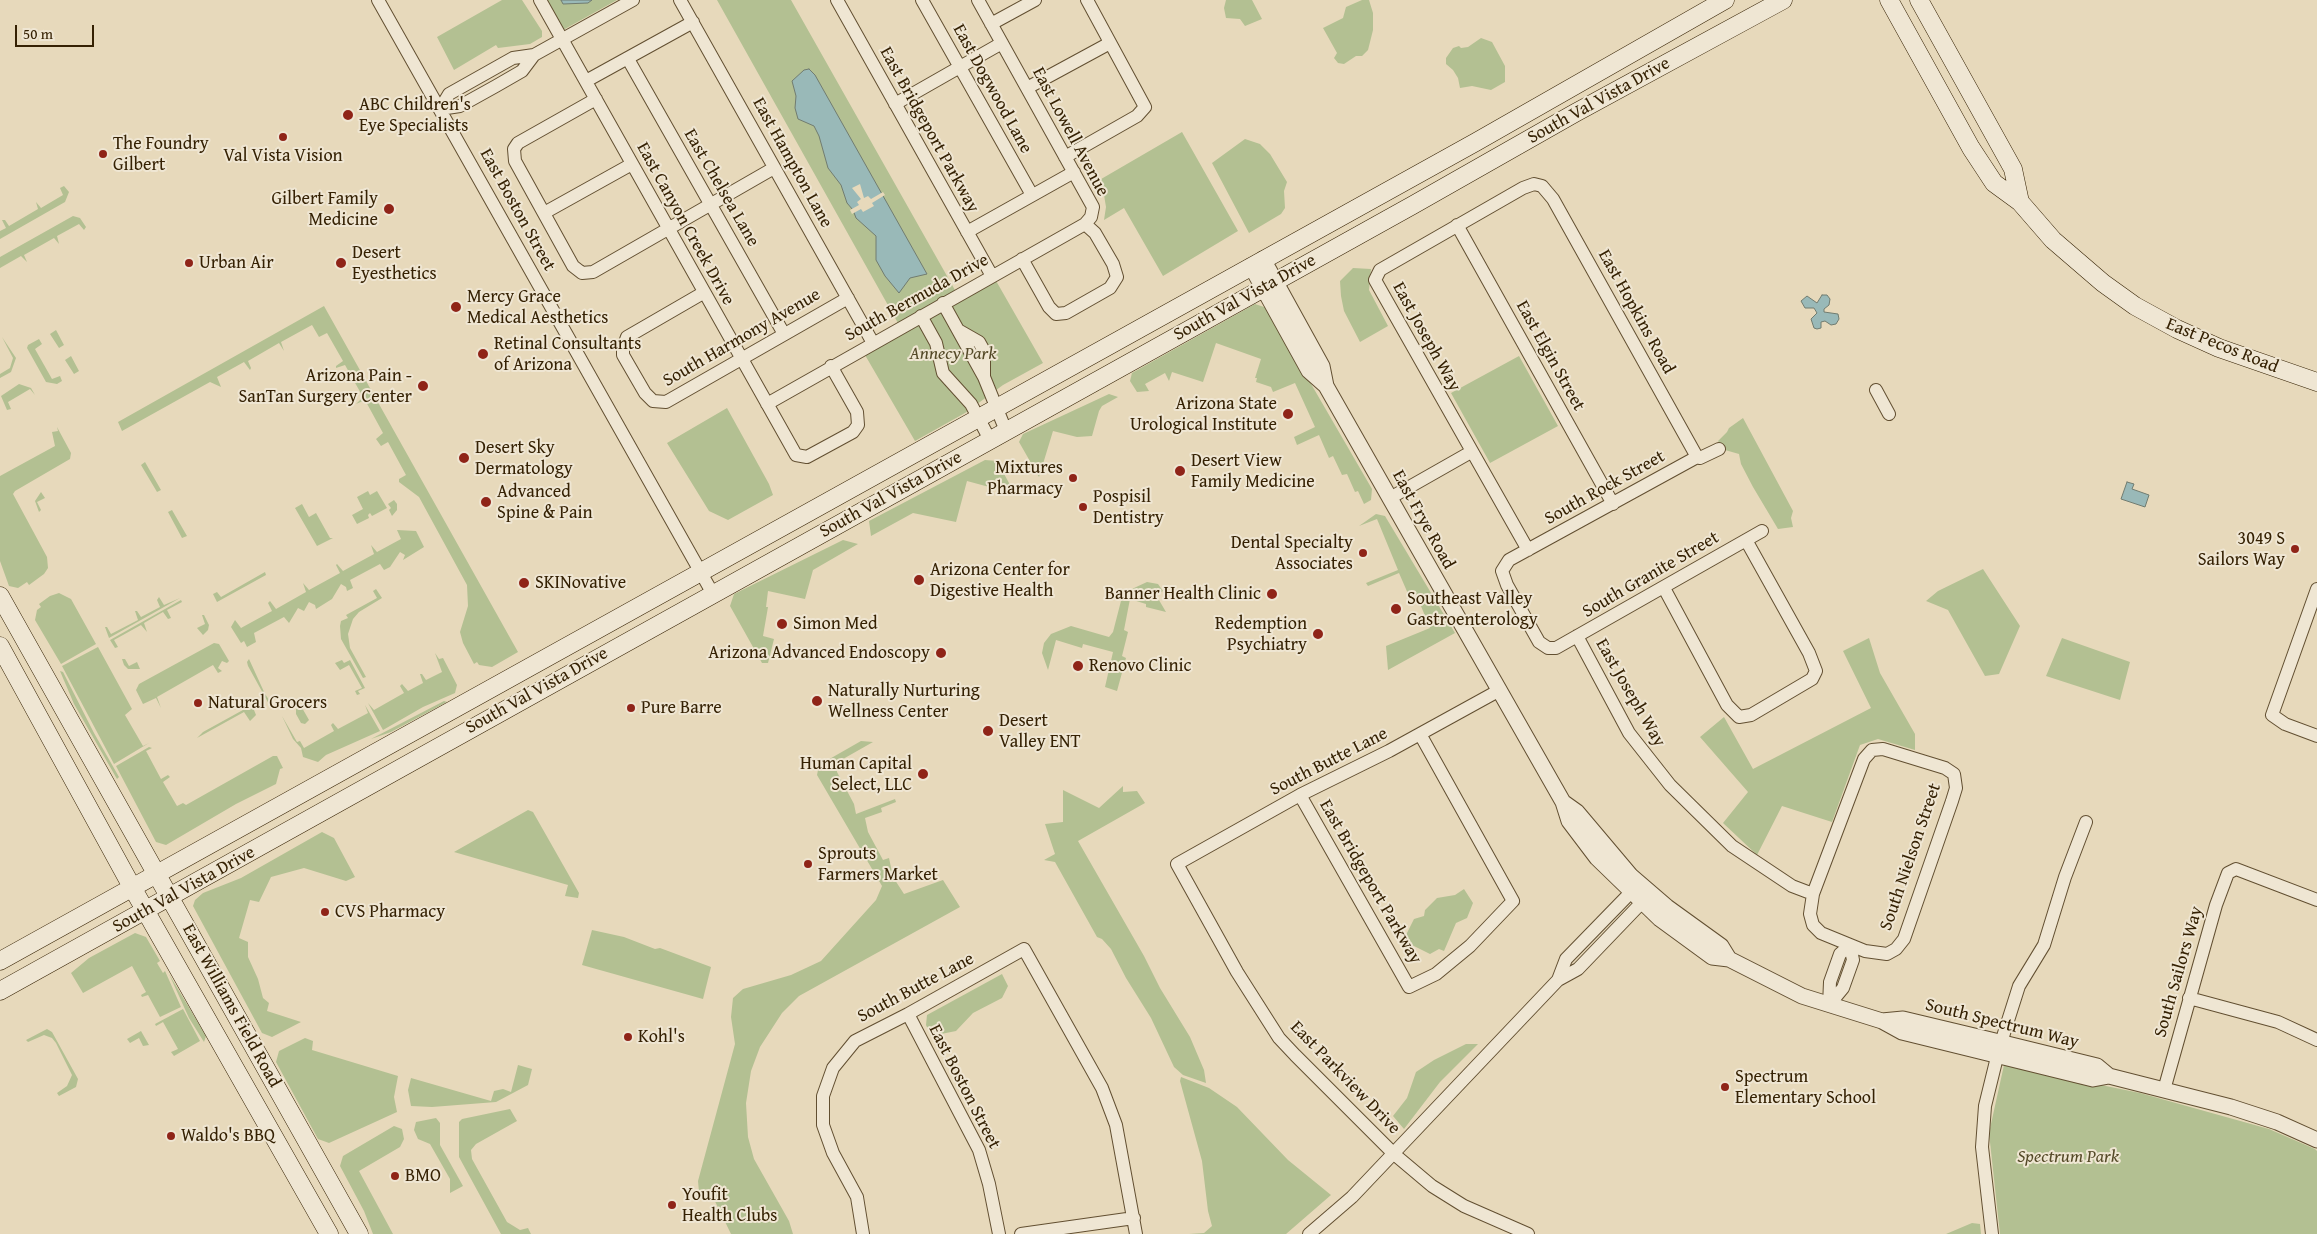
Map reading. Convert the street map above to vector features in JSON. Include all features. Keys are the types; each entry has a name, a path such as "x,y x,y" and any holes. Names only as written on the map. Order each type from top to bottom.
{"main road":[{"name":"South Val Vista Drive","path":"0,960 1476,142 1725,0"},
{"name":"South Val Vista Drive","path":"0,991 1596,102 1783,0"},
{"name":"East Pecos Road","path":"1889,0 1970,146 1994,183 2020,202 2034,220 2070,255 2103,283 2152,316 2219,348 2317,382"},
{"name":"East Pecos Road","path":"1919,0 2013,169 2020,202"},
{"path":"1584,81 1596,102"},
{"path":"1428,197 1445,173 1468,160 1476,152 1476,142"},
{"name":"East Williams Field Road","path":"2,606 359,1234"},
{"name":"East Williams Field Road","path":"0,646 132,887 329,1234"},
{"path":"477,696 489,718"},
{"path":"295,1174 318,1161"}],"street":[{"name":"East Boston Street","path":"378,0 714,594"},
{"name":"East Canyon Creek Drive","path":"540,0 740,359 796,455 807,457 853,432 858,425 857,412 831,366"},
{"path":"440,108 460,106 496,86 522,71 534,55 633,0"},
{"name":"East Hampton Lane","path":"680,0 873,343"},
{"name":"East Bridgeport Parkway","path":"836,0 992,276"},
{"name":"East Dogwood Lane","path":"922,0 1032,195"},
{"name":"East Lowell Avenue","path":"978,0 1093,207 1091,217 1085,224 1096,232 1113,264 1117,277 1110,288 1066,313 1056,314 1049,307 1022,260"},
{"path":"991,24 1036,0"},
{"path":"1065,157 1138,116 1145,107 1087,0"},
{"path":"586,81 693,22"},
{"path":"895,104 1002,43"},
{"path":"1027,88 1110,43"},
{"name":"East Chelsea Lane","path":"628,59 709,205 784,334"},
{"path":"596,99 518,143 514,149 515,161 544,214 573,266 582,273 593,272 774,168"},
{"path":"544,214 632,164"},
{"path":"967,232 1074,172"},
{"name":"East Hopkins Road","path":"1457,225 1523,188 1534,184 1542,186 1554,199 1697,458"},
{"name":"South Bermuda Drive","path":"767,404 831,366 1085,224"},
{"name":"East Joseph Way","path":"1457,225 1380,270 1375,280 1470,452 1528,550"},
{"name":"East Elgin Street","path":"1457,225 1613,504"},
{"name":"East Frye Road","path":"1257,263 1269,284 1309,371 1326,386 1498,691 1563,802 1578,812 1641,893"},
{"name":"South Harmony Avenue","path":"704,293 627,337 623,348 623,355 640,386 653,401 666,402 848,298"},
{"path":"943,304 984,377 1006,431"},
{"path":"921,316 936,343 943,374 968,400 990,440"},
{"path":"1876,390 1889,414"},
{"name":"South Rock Street","path":"1556,648 1548,648 1539,642 1507,585 1502,571 1509,560 1697,458 1719,448"},
{"path":"1390,498 1470,452"},
{"name":"South Granite Street","path":"1556,648 1762,531"},
{"path":"1664,588 1727,706 1739,717 1751,715 1812,680 1816,671 1809,653 1746,540"},
{"path":"2317,589 2313,613 2272,715 2284,724 2317,736"},
{"name":"East Joseph Way","path":"1577,636 1629,733 1670,785 1732,846 1792,886 1813,894"},
{"name":"South Butte Lane","path":"1177,864 1300,795 1420,734 1498,691"},
{"name":"East Bridgeport Parkway","path":"1300,795 1409,987 1436,974 1470,946 1513,901 1420,734"},
{"name":"South Nielson Street","path":"1813,894 1864,760 1872,750 1883,749 1945,768 1954,774 1956,788 1904,939 1896,949 1886,954 1876,954 1850,945"},
{"path":"1992,1234 1982,1147 1982,1123 1999,1049 2019,986 2044,945 2065,877 2086,822"},
{"name":"East Parkview Drive","path":"1177,864 1237,972 1279,1038 1394,1154 1432,1186 1464,1206 1528,1234"},
{"name":"South Sailors Way","path":"2164,1090 2216,905 2228,873 2236,869 2317,900"},
{"path":"1308,1234 1352,1197 1558,980 1578,969 1641,893"},
{"name":"South Spectrum Way","path":"1641,893 1721,946 1729,960 1785,988 1882,1022 1902,1032 1999,1049 2093,1079 2109,1076 2231,1107 2277,1122 2317,1140"},
{"path":"1813,894 1810,914 1813,925 1820,933 1850,945 1853,960 1844,988 1829,1005"},
{"name":"South Butte Lane","path":"863,1234 857,1197 833,1153 823,1125 823,1096 833,1068 856,1041 1024,949 1102,1088 1116,1125 1134,1218"},
{"path":"2189,998 2278,1022 2317,1040"},
{"name":"East Boston Street","path":"908,1014 979,1150 989,1184 999,1234"},
{"path":"1021,1234 1134,1218 1136,1234"}],"green space":[{"path":"502,0 522,0 542,31 542,37 530,44 498,48 496,45 454,70 437,37"},
{"path":"546,0 617,0 563,30"},
{"name":"Annecy Park","path":"717,0 791,0 960,299 995,279 1043,363 1003,385 965,413 915,441 865,355 903,332"},
{"path":"1226,0 1252,0 1262,19 1245,26 1240,19 1226,18 1224,8"},
{"path":"1362,0 1369,0 1373,13 1373,30 1368,50 1362,56 1356,56 1344,64 1338,63 1334,58 1337,53 1323,28 1343,18 1346,7"},
{"path":"1481,38 1492,42 1505,66 1505,82 1491,90 1472,86 1460,88 1458,78 1446,64 1446,58 1453,48 1459,46 1461,48 1468,47"},
{"path":"1182,132 1238,231 1163,276 1124,208 1104,220 1106,207 1104,195 1096,182"},
{"path":"1245,139 1260,144 1270,154 1287,182 1284,191 1285,208 1281,214 1249,233 1212,163"},
{"path":"64,186 69,192 65,202 0,239 0,231 6,228 2,220 5,220 9,226 38,209 36,202 41,208 63,195 60,188"},
{"path":"73,216 80,218 86,227 84,230 79,224 57,236 59,244 54,238 24,255 27,262 21,256 0,268 0,257"},
{"path":"1353,268 1371,269 1369,290 1388,326 1360,342 1344,311 1341,296 1340,281"},
{"path":"1255,304 1267,308 1372,489 1371,500 1364,504 1358,491 1355,492 1347,474 1342,475 1333,456 1329,458 1319,435 1297,445 1294,437 1315,427 1295,383 1273,392 1271,387 1256,382 1257,378 1255,378 1261,359 1216,343 1203,382 1172,372 1169,381 1165,373 1145,384 1149,391 1137,392 1130,381 1132,373"},
{"path":"324,306 518,652 492,667 479,665 477,662 474,664 463,643 460,632 468,606 467,585 419,497 399,482 399,479 406,475 388,442 381,446 376,439 383,433 365,400 356,404 363,397 345,365 336,368 343,361 327,333 319,337 312,325 281,342 284,351 279,343 248,361 250,370 244,362 217,377 221,387 210,382 122,431 118,422"},
{"path":"56,330 64,345 59,348 50,334"},
{"path":"2,337 16,358 11,372 0,378 0,374 10,368 13,358"},
{"path":"39,339 42,344 35,349 52,379 60,376 62,381 57,384 46,382 27,348 28,345"},
{"path":"71,356 79,371 74,374 65,360"},
{"path":"1519,356 1558,426 1490,463 1451,393"},
{"path":"19,384 31,388 35,395 30,389 8,402 11,409 7,410 1,396"},
{"path":"1109,394 1118,397 1102,406 1092,436 1077,437 1053,431 1039,477 1019,442 1023,434"},
{"path":"727,408 769,484 773,495 728,520 709,511 667,443"},
{"path":"1743,418 1793,511 1791,518 1793,527 1778,529 1741,464 1739,454 1725,450 1718,441 1729,428"},
{"path":"57,427 71,453 70,459 15,491 13,494 47,557 48,568 44,574 29,585 27,582 18,588 9,586 0,561 0,476 55,446 52,432 58,431"},
{"path":"985,460 997,461 1015,494 967,481 956,522 913,513 871,536 869,521"},
{"path":"145,462 161,490 157,492 141,465"},
{"path":"368,491 370,495 377,491 387,508 372,516 370,513 368,515 369,518 357,524 352,515 363,509 357,497"},
{"path":"41,492 45,498 37,502 41,510 39,512 35,501"},
{"path":"394,500 397,504 397,510 392,516 389,510 391,508 388,504"},
{"path":"302,504 309,517 316,513 330,538 333,538 317,546 295,508"},
{"path":"172,510 187,536 182,538 168,512"},
{"path":"1376,514 1385,516 1455,633 1388,670 1386,646 1430,628 1416,594 1409,596 1399,573 1368,586 1366,583 1398,570 1377,519 1359,526"},
{"path":"397,530 416,531 424,547 403,560 405,555 400,552 390,567 384,570 380,564 350,580 353,588 347,591 346,587 341,584 332,599 316,609 315,605 309,602 304,611 298,608 289,623 284,617 254,633 256,642 247,647 244,641 241,643 231,627 235,620 241,628 272,611 268,603 270,601 276,609 306,592 303,583 309,590 340,573 337,564 343,571 374,554 371,545 377,552 401,539"},
{"path":"843,540 858,544 813,570 805,599 768,591 766,607 768,607 763,636 774,639 768,663 762,663 730,606 734,594"},
{"path":"1983,569 2020,626 1999,674 1985,676 1948,610 1926,601 1938,591"},
{"path":"265,572 266,575 217,602 213,594 217,592 221,597"},
{"path":"1147,582 1158,584 1163,591 1156,595 1166,612 1146,607 1146,604 1130,599 1124,630 1128,632 1122,656 1126,658 1117,691 1105,687 1113,652 1083,644 1082,648 1056,640 1048,670 1042,653 1044,643 1051,634 1071,626 1109,637 1113,632 1122,597 1134,588"},
{"path":"376,589 382,598 359,612 353,619 348,634 350,648 366,677 363,678 341,639 340,626 341,621 348,618 346,615 377,598 373,591"},
{"path":"59,593 71,599 96,644 61,664 35,620 37,610 41,607 39,604 50,596"},
{"path":"159,597 164,605 180,598 109,638 105,627 107,627 111,634 138,620 135,611 141,617 160,607 157,600"},
{"path":"181,600 182,602 167,610 171,618 168,619 163,612 144,623 147,632 141,625 114,640 118,647 115,648 110,640"},
{"path":"202,615 204,615 209,625 208,630 203,635 197,628 205,624"},
{"path":"1869,638 1880,673 1915,734 1915,750 1878,739 1860,745 1832,822 1782,806 1757,855 1723,823 1748,792 1700,737 1724,717 1753,769 1871,708 1843,651"},
{"path":"2062,638 2130,662 2120,700 2046,676"},
{"path":"214,643 219,644 229,661 227,663 222,661 218,668 222,671 218,673 213,665 157,697 161,708 156,698 143,704 136,690 139,684"},
{"path":"98,647 132,709 125,715 143,746 149,743 114,764 62,666"},
{"path":"435,653 439,659 443,658 457,685 455,693 423,707 383,730 368,703 374,710 404,693 400,686 402,684 408,691 423,683 420,674 426,680 442,672"},
{"path":"122,659 125,659 129,666 137,662 140,669 128,669"},
{"path":"249,659 265,694 274,707 270,706 248,666 247,662"},
{"path":"342,660 344,663 350,660 365,688 358,691 360,694 357,695 355,691 362,688 349,665 340,670 335,663"},
{"path":"60,671 63,672 119,777 117,779 74,704"},
{"path":"444,701 447,702 391,732 371,739"},
{"path":"252,705 256,715 250,721 244,712 197,738 203,732"},
{"path":"365,705 380,731 326,755 318,762 303,757 301,748 293,739 282,716 297,742 300,741 304,748 334,731 331,725 333,723 338,729 368,713"},
{"path":"301,706 309,720 305,724 301,723 296,714 296,709"},
{"path":"861,741 873,742 836,763 837,772 854,804 856,814 895,799 896,802 881,808 882,812 865,818 868,832 883,860 889,858 893,877 904,894 943,880 960,907 799,996 782,1013 760,1047 751,1071 746,1103 748,1137 754,1159 789,1221 793,1234 731,1234 709,1189 699,1192 698,1181 735,1044 731,1017 733,998 743,989 791,975 821,961 876,900 882,886 817,775 819,765"},
{"path":"149,747 152,748 146,751 161,779 168,775 170,777 163,782 177,806 183,803 186,805 273,756 277,756 283,768 280,769 276,784 236,804 166,845 156,842 116,766"},
{"path":"1123,786 1123,792 1137,791 1145,803 1078,841 1144,956 1160,988 1190,1037 1204,1070 1206,1083 1183,1075 1174,1067 1151,1018 1126,978 1111,949 1102,939 1097,937 1055,862 1044,860 1055,854 1045,824 1063,822 1063,790 1099,808"},
{"path":"528,810 533,812 579,893 578,898 565,896 568,885 454,852"},
{"path":"322,832 334,838 355,877 346,881 304,868 271,877 259,902 250,900 239,938 248,942 248,957 258,979 263,998 269,1003 267,1011 301,1022 272,1037 262,1033 193,906 195,900 203,893 241,878"},
{"path":"1464,889 1473,903 1467,918 1456,923 1444,951 1439,949 1430,954 1408,943 1406,935 1414,919 1424,916 1425,910 1437,898 1455,895"},
{"path":"592,930 624,937 655,949 660,948 711,967 703,999 582,965"},
{"path":"135,933 146,937 160,961 157,963 163,973 165,971 181,1007 160,1017 148,995 142,997 141,995 146,992 132,966 83,993 71,973 89,958"},
{"path":"169,974 206,1036 204,1042 189,1018"},
{"path":"1002,974 1008,986 1002,998 973,1013 956,1031 931,1036 926,1025 927,1015"},
{"path":"183,1009 200,1041 174,1056 171,1052 178,1049 163,1022 156,1026 155,1024"},
{"path":"47,1029 52,1032 78,1079 76,1087 59,1096 57,1093 67,1086 72,1075 56,1043 52,1038 44,1035 28,1042 26,1040"},
{"path":"141,1031 149,1045 143,1046 139,1038 130,1043 127,1039"},
{"path":"305,1038 313,1041 312,1050 398,1076 394,1097 397,1112 329,1143 318,1139 276,1062 279,1051"},
{"path":"1466,1044 1478,1044 1440,1082 1404,1129 1393,1116 1407,1098 1416,1072 1434,1060"},
{"path":"518,1065 532,1069 528,1085 496,1102 432,1107 411,1106 408,1090 411,1078 491,1101 494,1091 503,1089 511,1092"},
{"name":"Spectrum Park","path":"2004,1065 2140,1093 2269,1129 2315,1149 2317,1151 2317,1234 2000,1234 1989,1133"},
{"path":"1181,1077 1209,1088 1237,1107 1288,1160 1331,1195 1286,1234 1189,1234 1204,1233 1212,1226 1208,1211 1202,1161 1180,1081"},
{"path":"510,1109 517,1121 476,1144 471,1150 472,1159 507,1222 520,1230 528,1228 531,1234 501,1234 459,1157 459,1122 462,1119"},
{"path":"436,1118 440,1123 440,1145 463,1186 450,1193 450,1179 430,1144 418,1139 414,1130 416,1122"},
{"path":"394,1126 402,1129 404,1139 400,1147 359,1171 393,1234 373,1234 364,1211 340,1166 343,1156"},
{"path":"1972,1223 1980,1224 1981,1234 1946,1234"}],"water":[{"path":"561,0 592,0 588,3 563,4"},
{"path":"809,69 815,75 927,274 910,278 899,293 885,276 876,260 876,236 856,218 853,210 847,203 841,185 828,168 819,136 814,126 798,119 795,108 796,96 792,81 804,70"},
{"path":"1822,295 1827,295 1830,299 1829,305 1824,309 1824,312 1838,314 1839,319 1836,324 1831,325 1825,321 1821,322 1821,328 1817,329 1814,328 1811,319 1817,313 1814,308 1805,308 1801,301 1807,296 1817,303"},
{"path":"2127,482 2134,484 2132,489 2149,495 2145,507 2121,499"}],"pier":[{"path":"860,184 864,198 868,196 871,199 883,192 885,195 872,203 874,206 863,212 861,209 852,214 850,210 859,205 857,202 861,199 852,188"}],"place":[{"name":"ABC Children's Eye Specialists","path":"348,115"},
{"name":"Val Vista Vision","path":"283,137"},
{"name":"The Foundry Gilbert","path":"103,154"},
{"name":"Gilbert Family Medicine","path":"389,209"},
{"name":"Urban Air","path":"189,263"},
{"name":"Desert Eyesthetics","path":"341,263"},
{"name":"Mercy Grace Medical Aesthetics","path":"456,307"},
{"name":"Retinal Consultants of Arizona","path":"483,354"},
{"name":"Arizona Pain - SanTan Surgery Center","path":"423,386"},
{"name":"Arizona State Urological Institute","path":"1288,414"},
{"name":"Desert Sky Dermatology","path":"464,458"},
{"name":"Desert View Family Medicine","path":"1180,471"},
{"name":"Mixtures Pharmacy","path":"1073,478"},
{"name":"Advanced Spine & Pain","path":"486,502"},
{"name":"Pospisil Dentistry","path":"1083,507"},
{"name":"3049 S Sailors Way","path":"2295,549"},
{"name":"Dental Specialty Associates","path":"1363,553"},
{"name":"Arizona Center for Digestive Health","path":"919,580"},
{"name":"SKINovative","path":"524,583"},
{"name":"Banner Health Clinic","path":"1272,594"},
{"name":"Southeast Valley Gastroenterology","path":"1396,609"},
{"name":"Simon Med","path":"782,624"},
{"name":"Redemption Psychiatry","path":"1318,634"},
{"name":"Arizona Advanced Endoscopy","path":"941,653"},
{"name":"Renovo Clinic","path":"1078,666"},
{"name":"Naturally Nurturing Wellness Center","path":"817,701"},
{"name":"Natural Grocers","path":"198,703"},
{"name":"Pure Barre","path":"631,708"},
{"name":"Desert Valley ENT","path":"988,731"},
{"name":"Human Capital Select, LLC","path":"923,774"},
{"name":"Sprouts Farmers Market","path":"808,864"},
{"name":"CVS Pharmacy","path":"325,912"},
{"name":"Kohl's","path":"628,1037"},
{"name":"Spectrum Elementary School","path":"1725,1087"},
{"name":"Waldo's BBQ","path":"171,1136"},
{"name":"BMO","path":"395,1176"},
{"name":"Youfit Health Clubs","path":"672,1205"}]}
